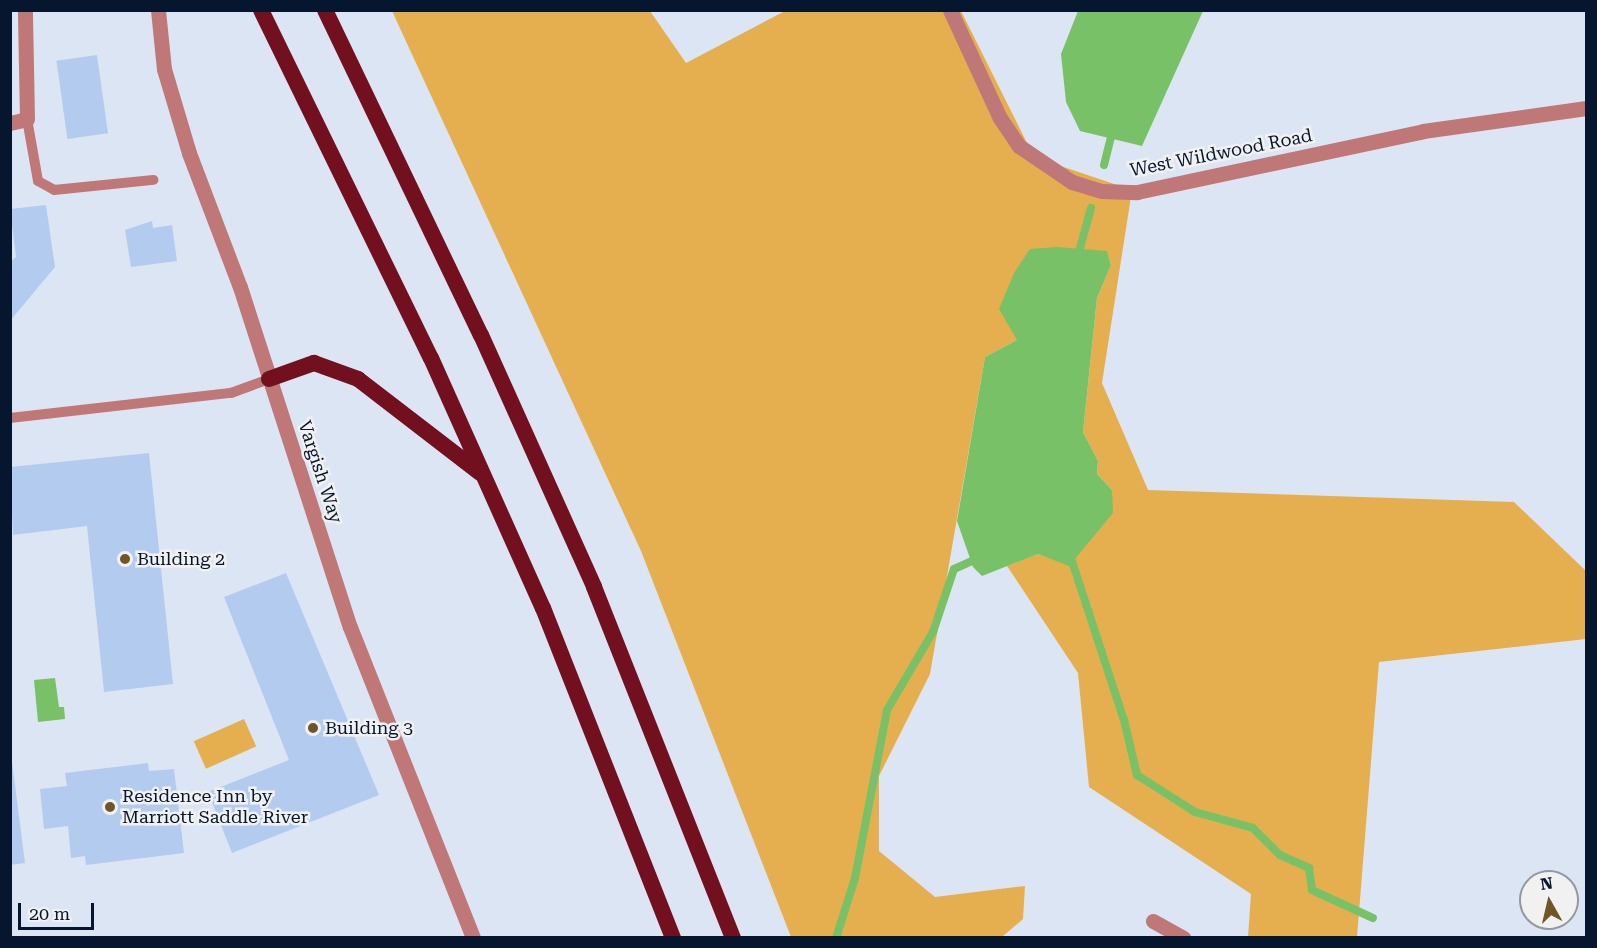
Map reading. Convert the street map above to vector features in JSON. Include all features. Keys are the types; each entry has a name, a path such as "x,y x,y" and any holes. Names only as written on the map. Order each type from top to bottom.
{"highway":[{"path":"261,10 431,358 548,619 674,938"},
{"path":"324,10 481,335 594,587 733,938"},
{"path":"270,379 314,363 358,379 482,474"}],"street":[{"path":"10,123 27,119 25,10"},
{"name":"Vargish Way","path":"158,10 164,69 189,153 270,379 350,627 473,938"},
{"name":"West Wildwood Road","path":"950,10 1000,118 1019,146 1072,182 1102,191 1137,192 1413,133 1587,108"},
{"path":"1154,921 1184,938"}],"lane":[{"path":"27,119 38,181 54,190 153,180"},
{"path":"10,418 231,393 270,379"}],"shaded area":[{"path":"392,11 650,11 686,63 785,11 961,11 1034,157 1132,190 1102,383 1148,490 1514,502 1586,571 1586,639 1379,662 1357,937 1248,937 1251,894 1089,787 1078,673 1007,566 1038,554 1069,565 1112,490 1097,474 1098,461 1083,432 1097,298 1111,265 1107,252 1080,251 1017,340 985,357 930,674 879,776 879,851 935,897 1025,886 1023,919 1002,937 791,937 641,551"},
{"path":"1078,11 1203,11 1142,146 1080,131 1066,102 1061,54"},
{"path":"1057,247 1107,251 1111,265 1097,298 1083,432 1098,461 1097,474 1112,490 1113,513 1069,566 1038,554 982,576 973,567 957,521 985,357 1017,340 999,309 1014,273 1030,249"},
{"path":"55,678 59,707 64,707 65,719 38,722 34,680"},
{"path":"244,719 256,746 206,769 194,741"}],"building":[{"path":"97,55 108,133 67,139 56,61"},
{"path":"46,205 55,267 10,321 10,262 16,257 10,209"},
{"path":"152,221 153,228 172,225 177,261 131,267 125,230"},
{"name":"Building 2","path":"149,453 173,684 104,692 87,526 13,535 10,467"},
{"name":"Building 3","path":"286,573 379,795 232,853 208,792 289,760 224,597"},
{"path":"10,746 25,863 10,865"},
{"name":"Residence Inn by Marriott Saddle River","path":"148,763 149,771 174,769 184,853 86,865 85,856 71,858 68,826 44,829 40,789 67,786 65,773"}],"waterway":[{"path":"1104,165 1113,129"},
{"path":"1077,259 1091,208"},
{"path":"1069,552 1124,720 1137,775 1195,812 1253,828 1280,855 1309,868 1312,890 1373,918"},
{"path":"836,938 855,878 887,710 933,632 954,569 979,558"}],"place":[{"name":"Building 2","path":"125,559"},
{"name":"Building 3","path":"313,728"},
{"name":"Residence Inn by Marriott Saddle River","path":"110,807"}]}
